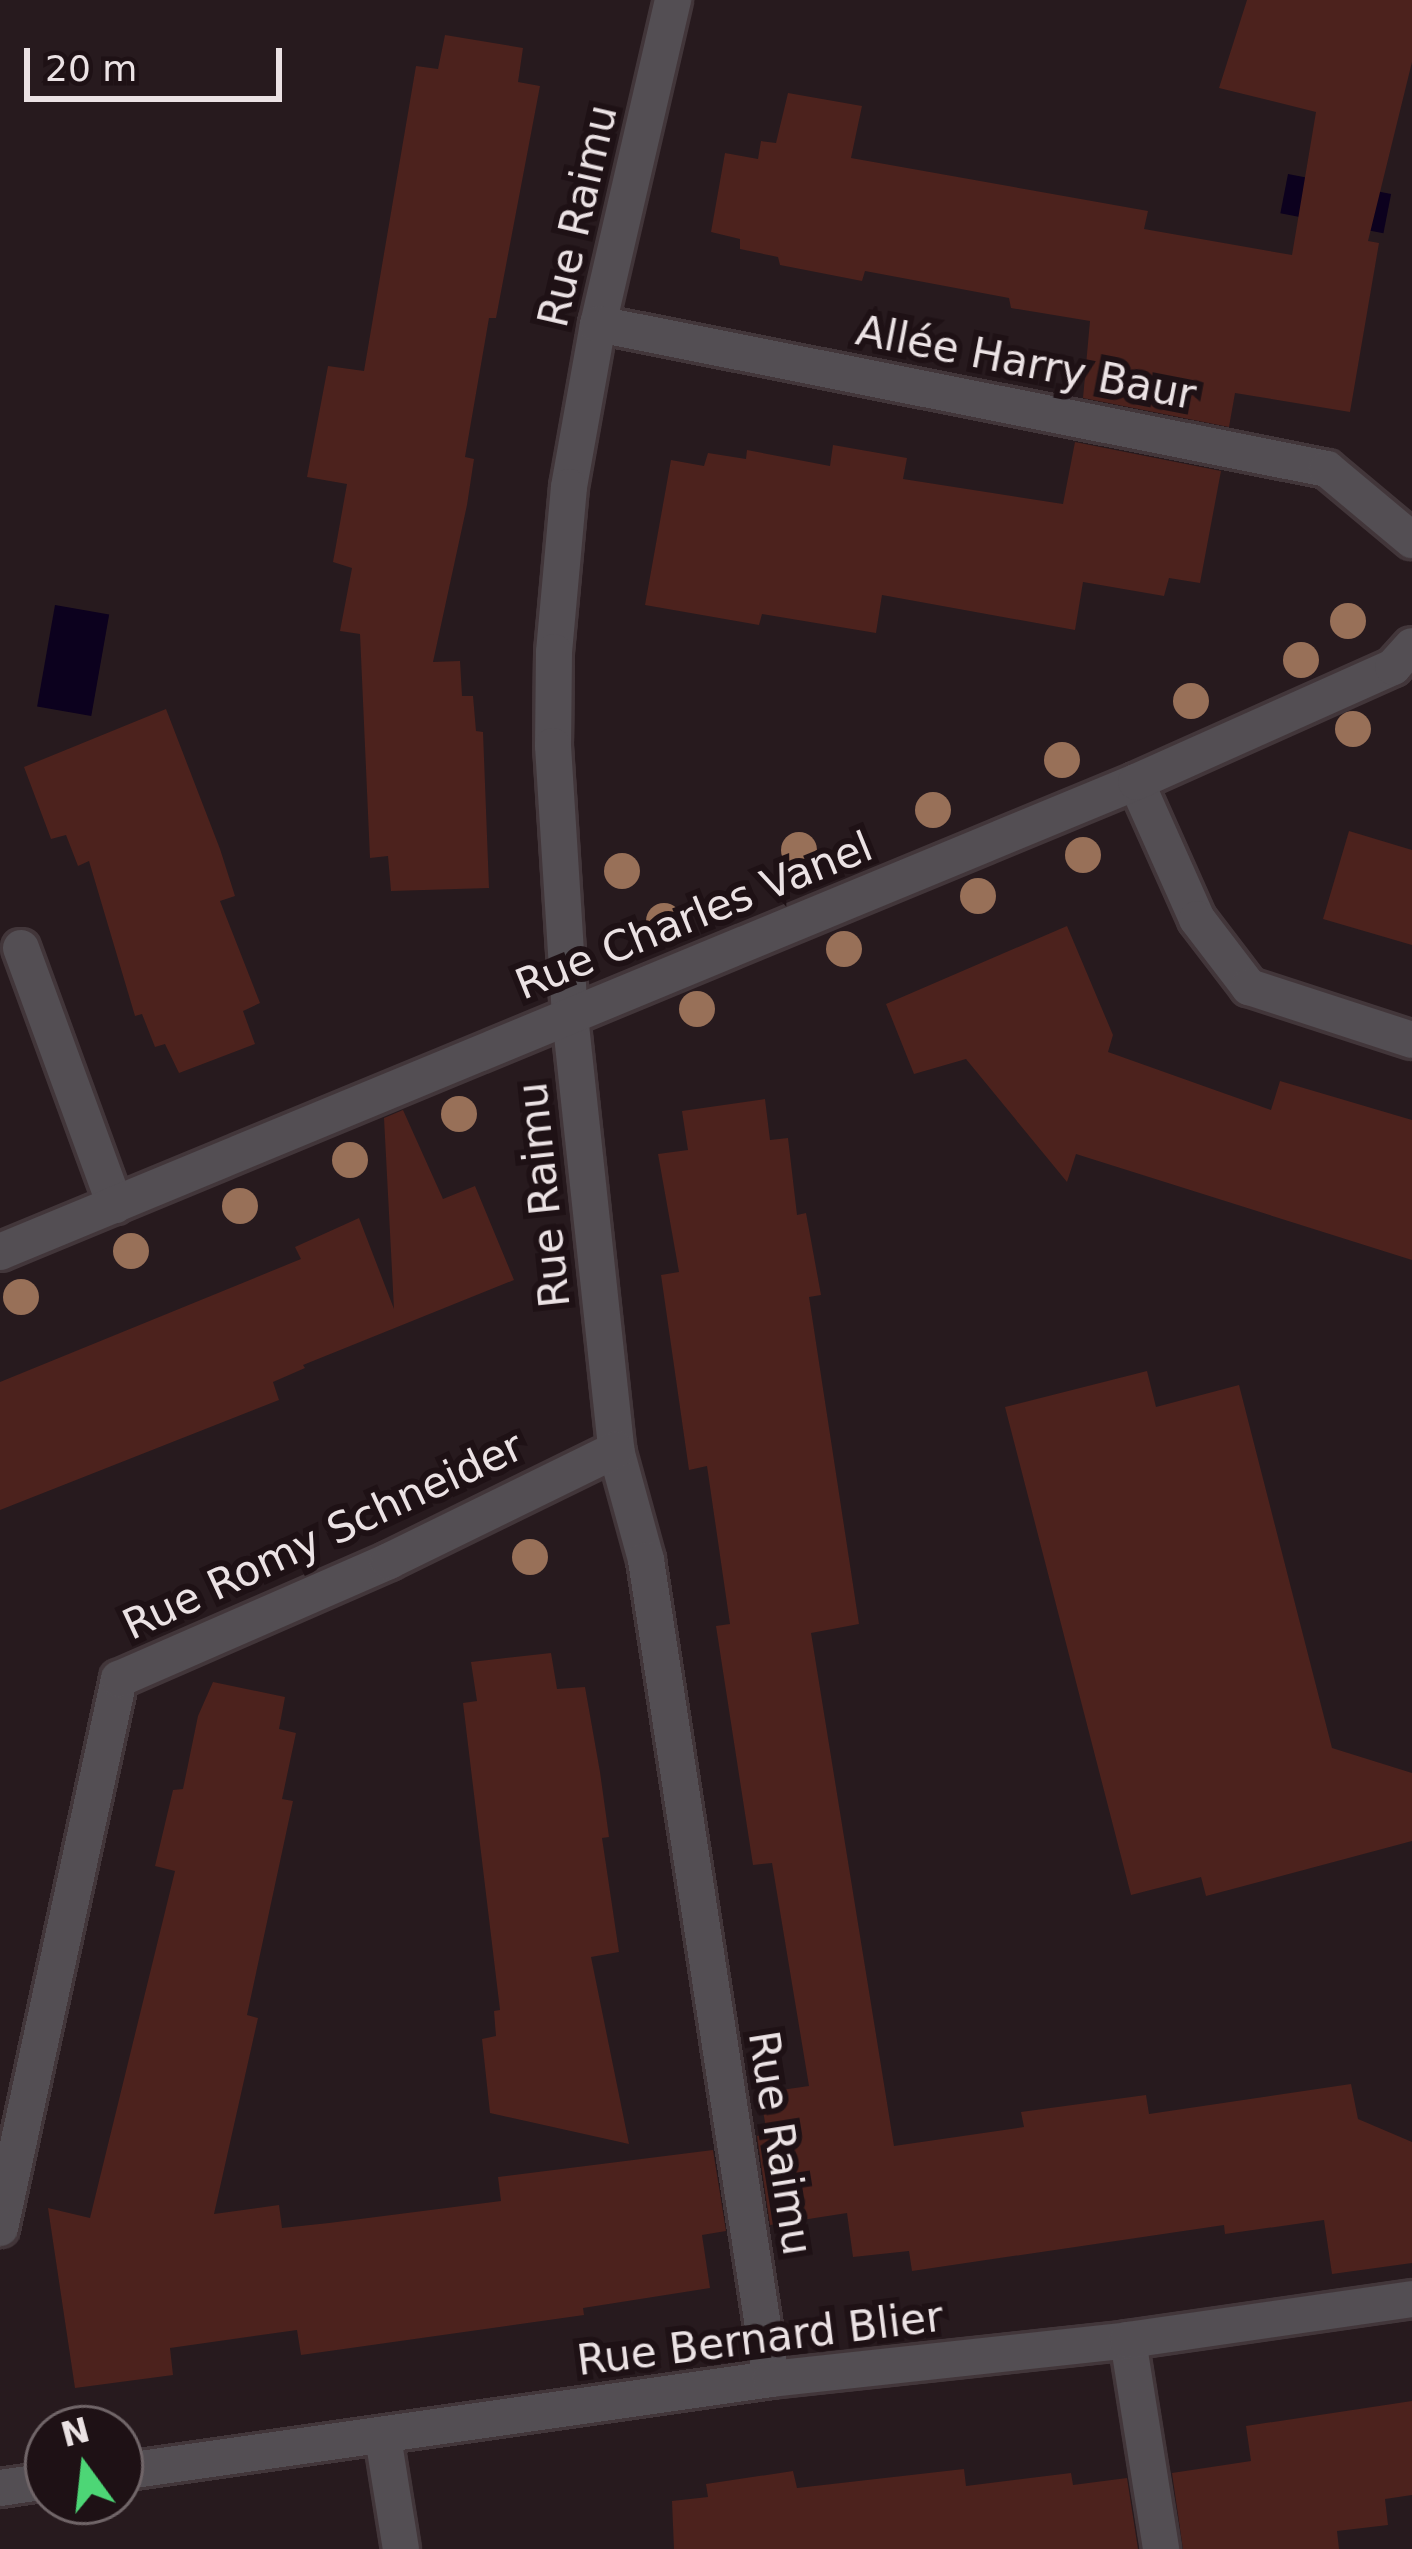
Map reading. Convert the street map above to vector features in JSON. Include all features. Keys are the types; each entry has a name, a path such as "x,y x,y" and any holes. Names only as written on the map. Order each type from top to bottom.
{"street":[{"name":"Rue Raimu","path":"673,0 598,324 569,487 554,652 553,746 570,1016 616,1450 646,1560 771,2379"},
{"name":"Allée Harry Baur","path":"598,324 1327,469 1412,540"},
{"name":"Rue Charles Vanel","path":"0,1252 1136,782 1393,667 1412,646"},
{"path":"1136,782 1198,919 1249,987 1412,1040"},
{"path":"21,948 115,1205"},
{"name":"Rue Romy Schneider","path":"0,2228 119,1679 389,1561 616,1450"},
{"name":"Rue Bernard Blier","path":"144,2469 771,2379 1128,2340 1412,2299"},
{"path":"1128,2340 1161,2549"},
{"path":"383,2437 400,2549"}],"shaded area":[{"path":"1288,174 1391,194 1383,233 1280,213"},
{"path":"55,605 109,615 91,716 37,706"}],"building":[{"path":"1247,0 1412,0 1412,62 1368,241 1379,243 1350,412 1235,393 1229,427 1083,398 1090,321 1011,308 1009,298 865,271 862,281 780,265 778,257 740,249 740,239 711,232 725,153 758,159 761,141 776,143 788,93 862,106 851,158 1148,211 1144,229 1292,255 1316,112 1219,88"},
{"path":"445,35 523,48 518,82 540,86 496,318 489,318 465,457 474,459 467,505 433,662 460,661 462,696 473,696 476,731 483,732 489,888 391,891 388,856 370,858 360,634 340,631 352,568 333,562 347,484 307,477 328,366 364,371 416,66 438,69"},
{"path":"1075,442 1221,471 1200,583 1169,578 1164,596 1083,582 1075,630 882,595 876,633 762,614 759,625 645,605 671,460 704,466 708,453 746,459 747,450 830,466 833,445 907,458 903,479 1063,504"},
{"path":"166,709 220,849 235,896 220,901 260,1003 243,1011 255,1044 179,1073 165,1044 155,1047 142,1014 135,1016 89,861 78,866 66,835 51,839 24,767"},
{"path":"1349,831 1412,850 1412,945 1323,919"},
{"path":"1067,926 1113,1035 1108,1052 1271,1110 1280,1081 1412,1120 1412,1260 1076,1154 1067,1182 966,1059 914,1074 886,1004"},
{"path":"765,1099 770,1140 788,1138 797,1215 806,1213 821,1295 809,1297 859,1624 811,1633 894,2146 1024,2127 1021,2112 1146,2095 1149,2114 1351,2084 1358,2119 1412,2142 1412,2263 1332,2274 1324,2220 1225,2234 1224,2225 912,2271 909,2251 853,2257 847,2213 770,2225 757,2136 767,2134 760,2093 809,2086 772,1863 753,1865 716,1626 730,1624 707,1466 689,1470 661,1275 679,1272 658,1154 688,1150 682,1111"},
{"path":"403,1110 443,1199 475,1186 514,1280 303,1365 305,1368 273,1382 279,1400 0,1510 0,1382 301,1259 295,1247 359,1218 394,1309 384,1118"},
{"path":"1147,1371 1156,1407 1239,1385 1332,1748 1412,1773 1412,1841 1206,1896 1201,1877 1131,1895 1005,1407"},
{"path":"551,1653 557,1689 585,1687 600,1772 609,1837 602,1838 619,1952 591,1957 629,2144 490,2113 482,2039 496,2036 494,2011 500,2010 463,1703 477,1701 471,1662"},
{"path":"213,1682 285,1697 279,1729 296,1733 282,1799 293,1801 247,2015 258,2018 214,2214 279,2205 282,2228 501,2201 498,2177 713,2150 726,2231 702,2235 710,2288 583,2308 584,2315 301,2355 297,2330 170,2348 173,2375 75,2388 48,2208 90,2218 175,1871 155,1866 173,1790 183,1789 198,1716"},
{"path":"1412,2401 1412,2495 1385,2499 1388,2525 1337,2531 1339,2549 1183,2549 1172,2473 1251,2461 1246,2426"},
{"path":"964,2469 966,2486 1071,2473 1073,2485 1127,2478 1138,2549 674,2549 672,2501 708,2497 706,2484 793,2471 797,2488"}]}
